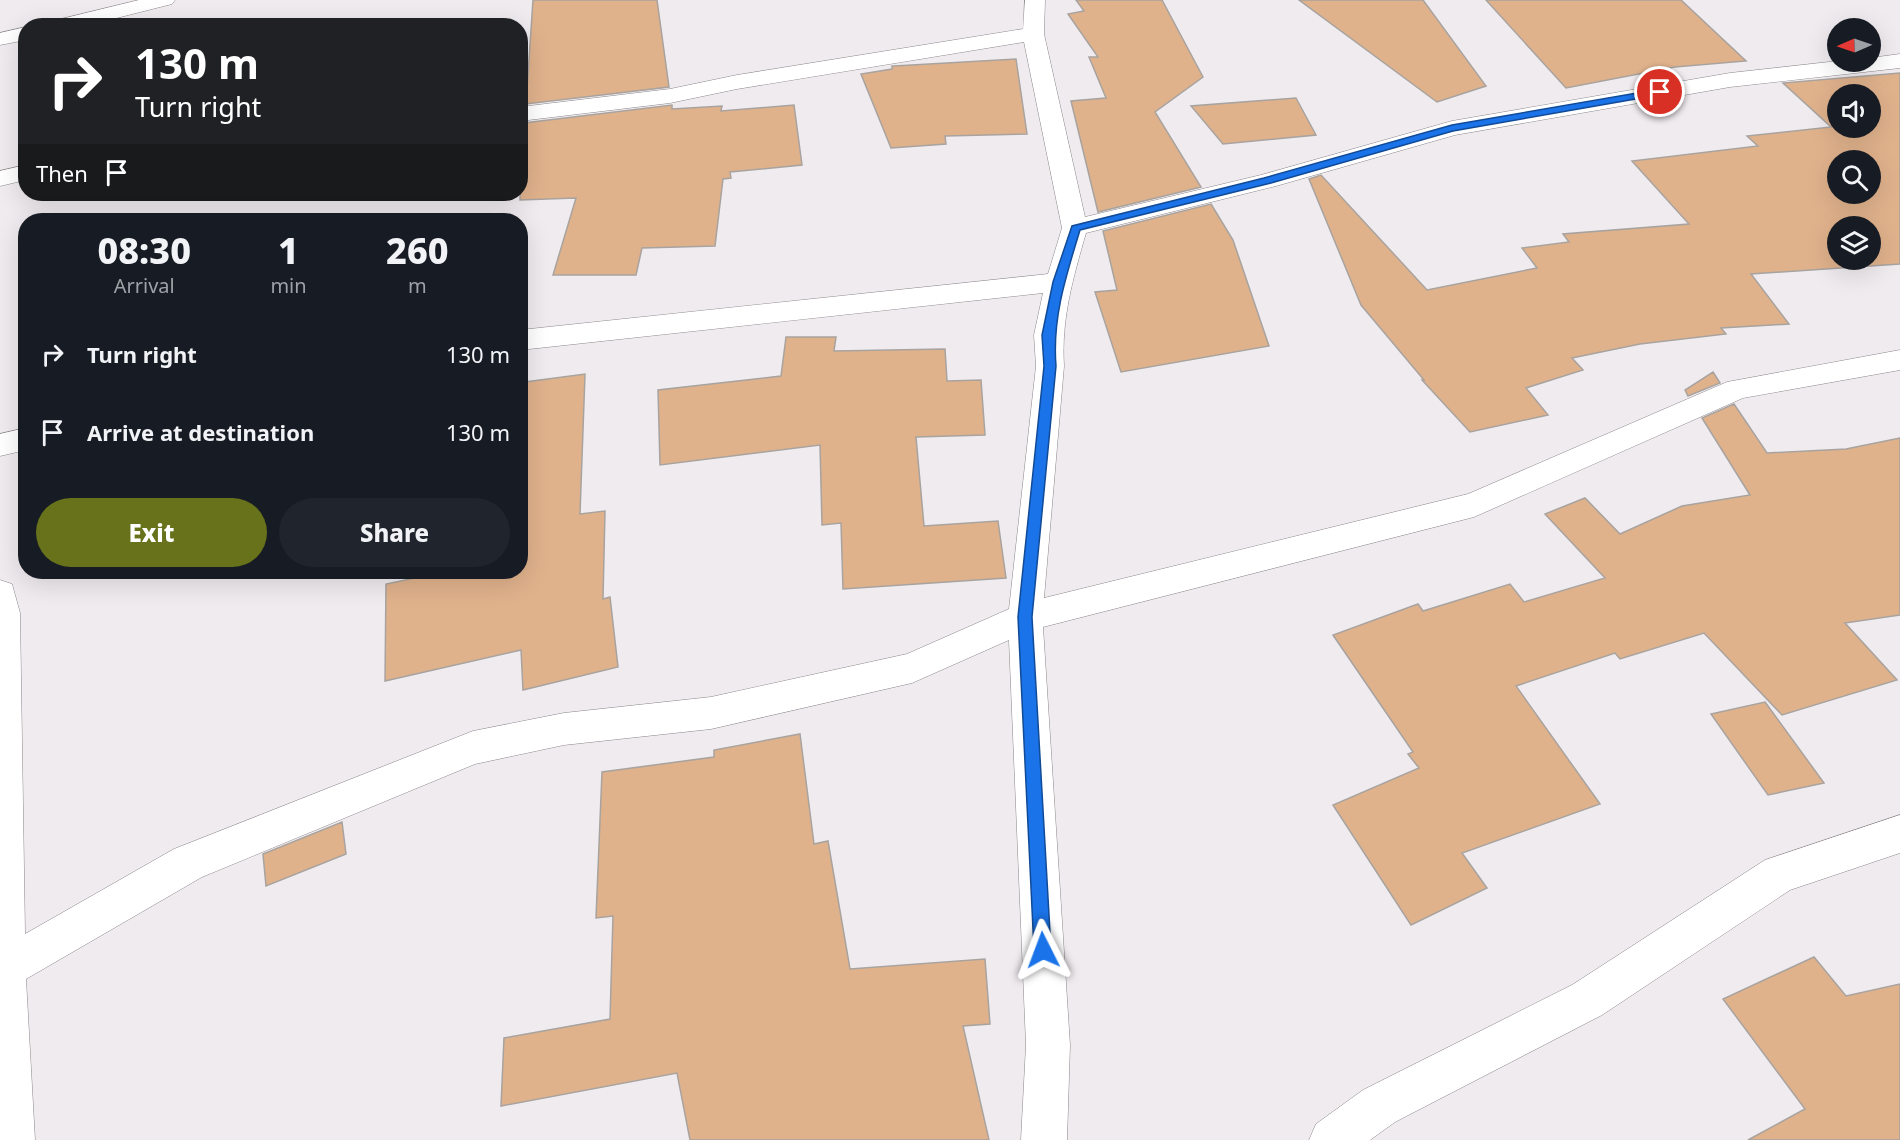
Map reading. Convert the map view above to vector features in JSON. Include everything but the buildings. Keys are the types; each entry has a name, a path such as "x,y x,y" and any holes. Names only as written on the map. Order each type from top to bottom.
{"street":[{"path":"90,18 165,0"},
{"path":"1035,0 1033,34 1075,228 1059,282 1048,335 1050,366 1025,617 1048,1045 1044,1140"},
{"path":"528,113 670,96 737,82 1033,34"},
{"path":"0,39 18,35"},
{"path":"1075,228 1267,181 1452,128 1730,80 1900,61"},
{"path":"0,178 18,174"},
{"path":"528,339 1059,282"},
{"path":"3,970 188,863 473,748 564,729 711,713 912,668 1025,617 1474,505 1737,389 1900,360"},
{"path":"0,445 18,441"},
{"path":"0,594 3,613 3,970 12,1140"},
{"path":"1332,1140 1380,1106 1587,1000 1779,874 1900,834"}],"route":[{"path":"1043,950 1025,617 1050,366 1048,335 1059,282 1075,228 1267,181 1452,128 1660,92"}]}
